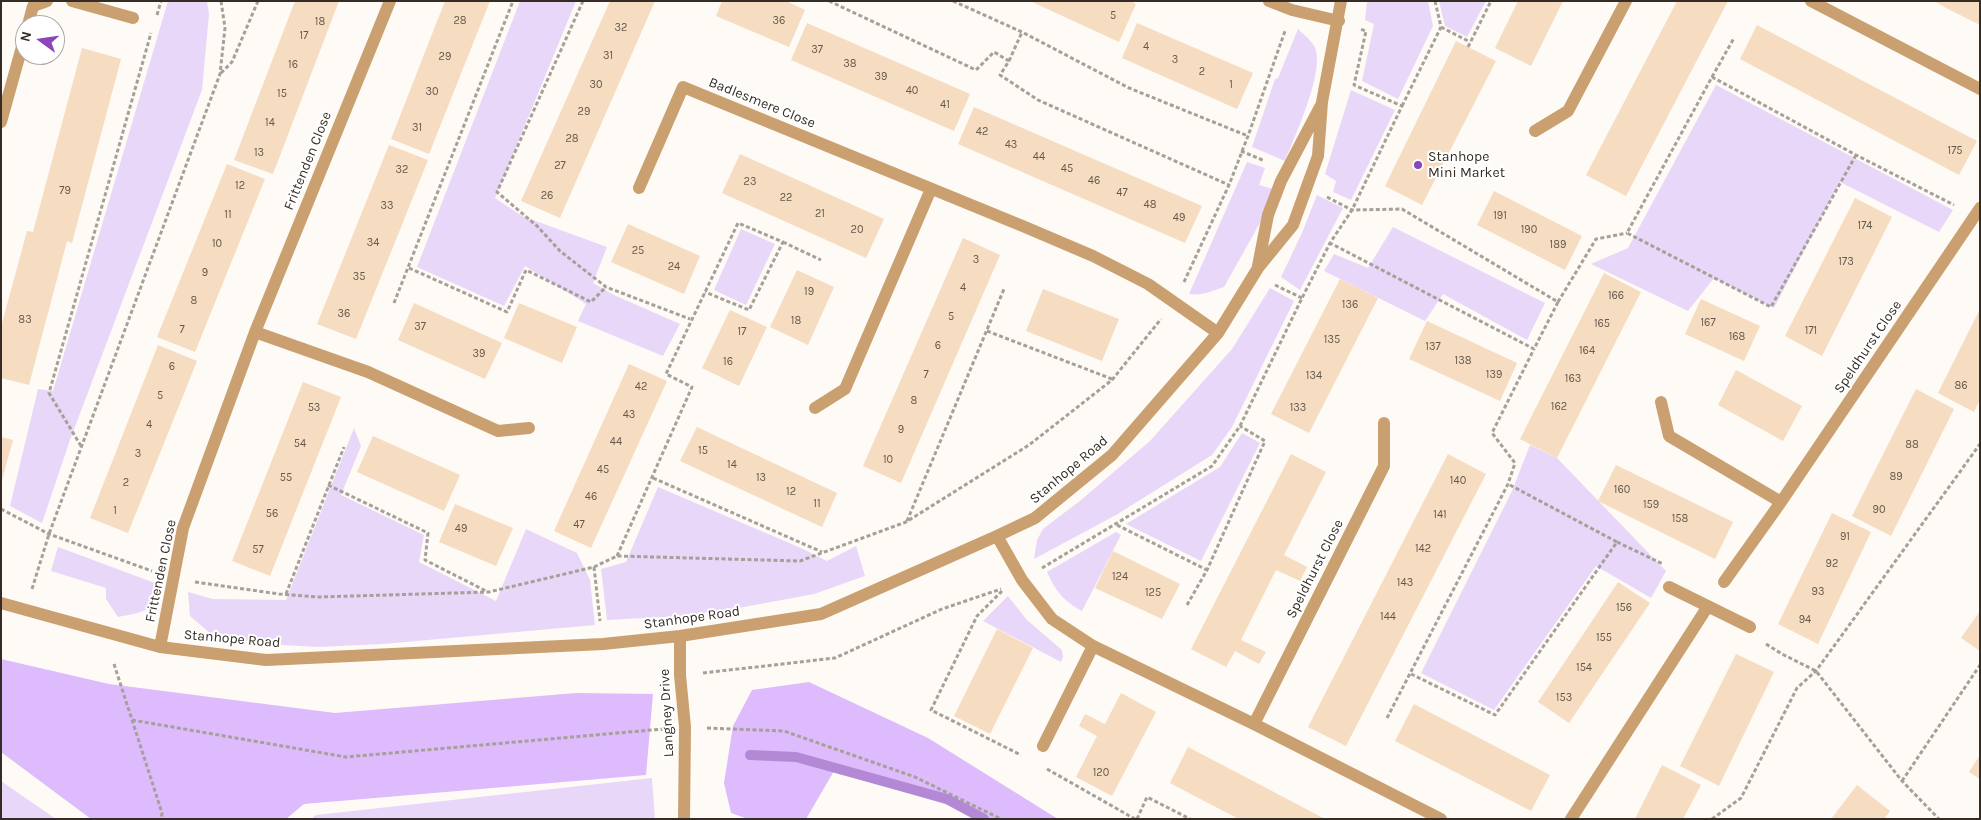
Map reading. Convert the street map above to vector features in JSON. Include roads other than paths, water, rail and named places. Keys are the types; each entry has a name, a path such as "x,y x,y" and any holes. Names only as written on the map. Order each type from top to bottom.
{"street":[{"path":"34,3 47,1"},
{"path":"72,1 133,18"},
{"name":"Frittenden Close","path":"160,647 183,528 255,332 390,1"},
{"path":"1268,1 1292,10 1338,22"},
{"name":"Stanhope Road","path":"1,603 160,647 266,660 603,644 680,636 821,614 997,536 1035,518 1112,455 1218,333 1256,272 1292,225 1318,156 1322,102 1342,1"},
{"path":"1535,131 1568,111 1626,1"},
{"path":"1811,1 1980,89"},
{"path":"1,122 17,65"},
{"name":"Badlesmere Close","path":"639,188 682,87 1092,256 1148,284 1175,301 1218,333"},
{"name":"Stanhope Road","path":"1256,272 1268,215 1281,181 1322,102"},
{"path":"815,408 844,389 931,189"},
{"name":"Speldhurst Close","path":"1724,582 1781,502 1977,212"},
{"path":"255,332 368,372 498,431 529,428"},
{"path":"1661,402 1669,436 1781,502"},
{"name":"Speldhurst Close","path":"1254,724 1384,466 1384,423"},
{"path":"997,536 1022,580 1052,619 1093,646 1254,724 1441,819"},
{"path":"1669,587 1750,627"},
{"path":"1571,819 1708,606"},
{"name":"Langney Drive","path":"680,636 680,675 685,727 684,819"},
{"path":"1043,746 1093,646"}],"waterway":[{"path":"750,755 796,757 947,799 984,819"}],"place":[{"name":"Stanhope Mini Market","path":"1418,165"}]}
